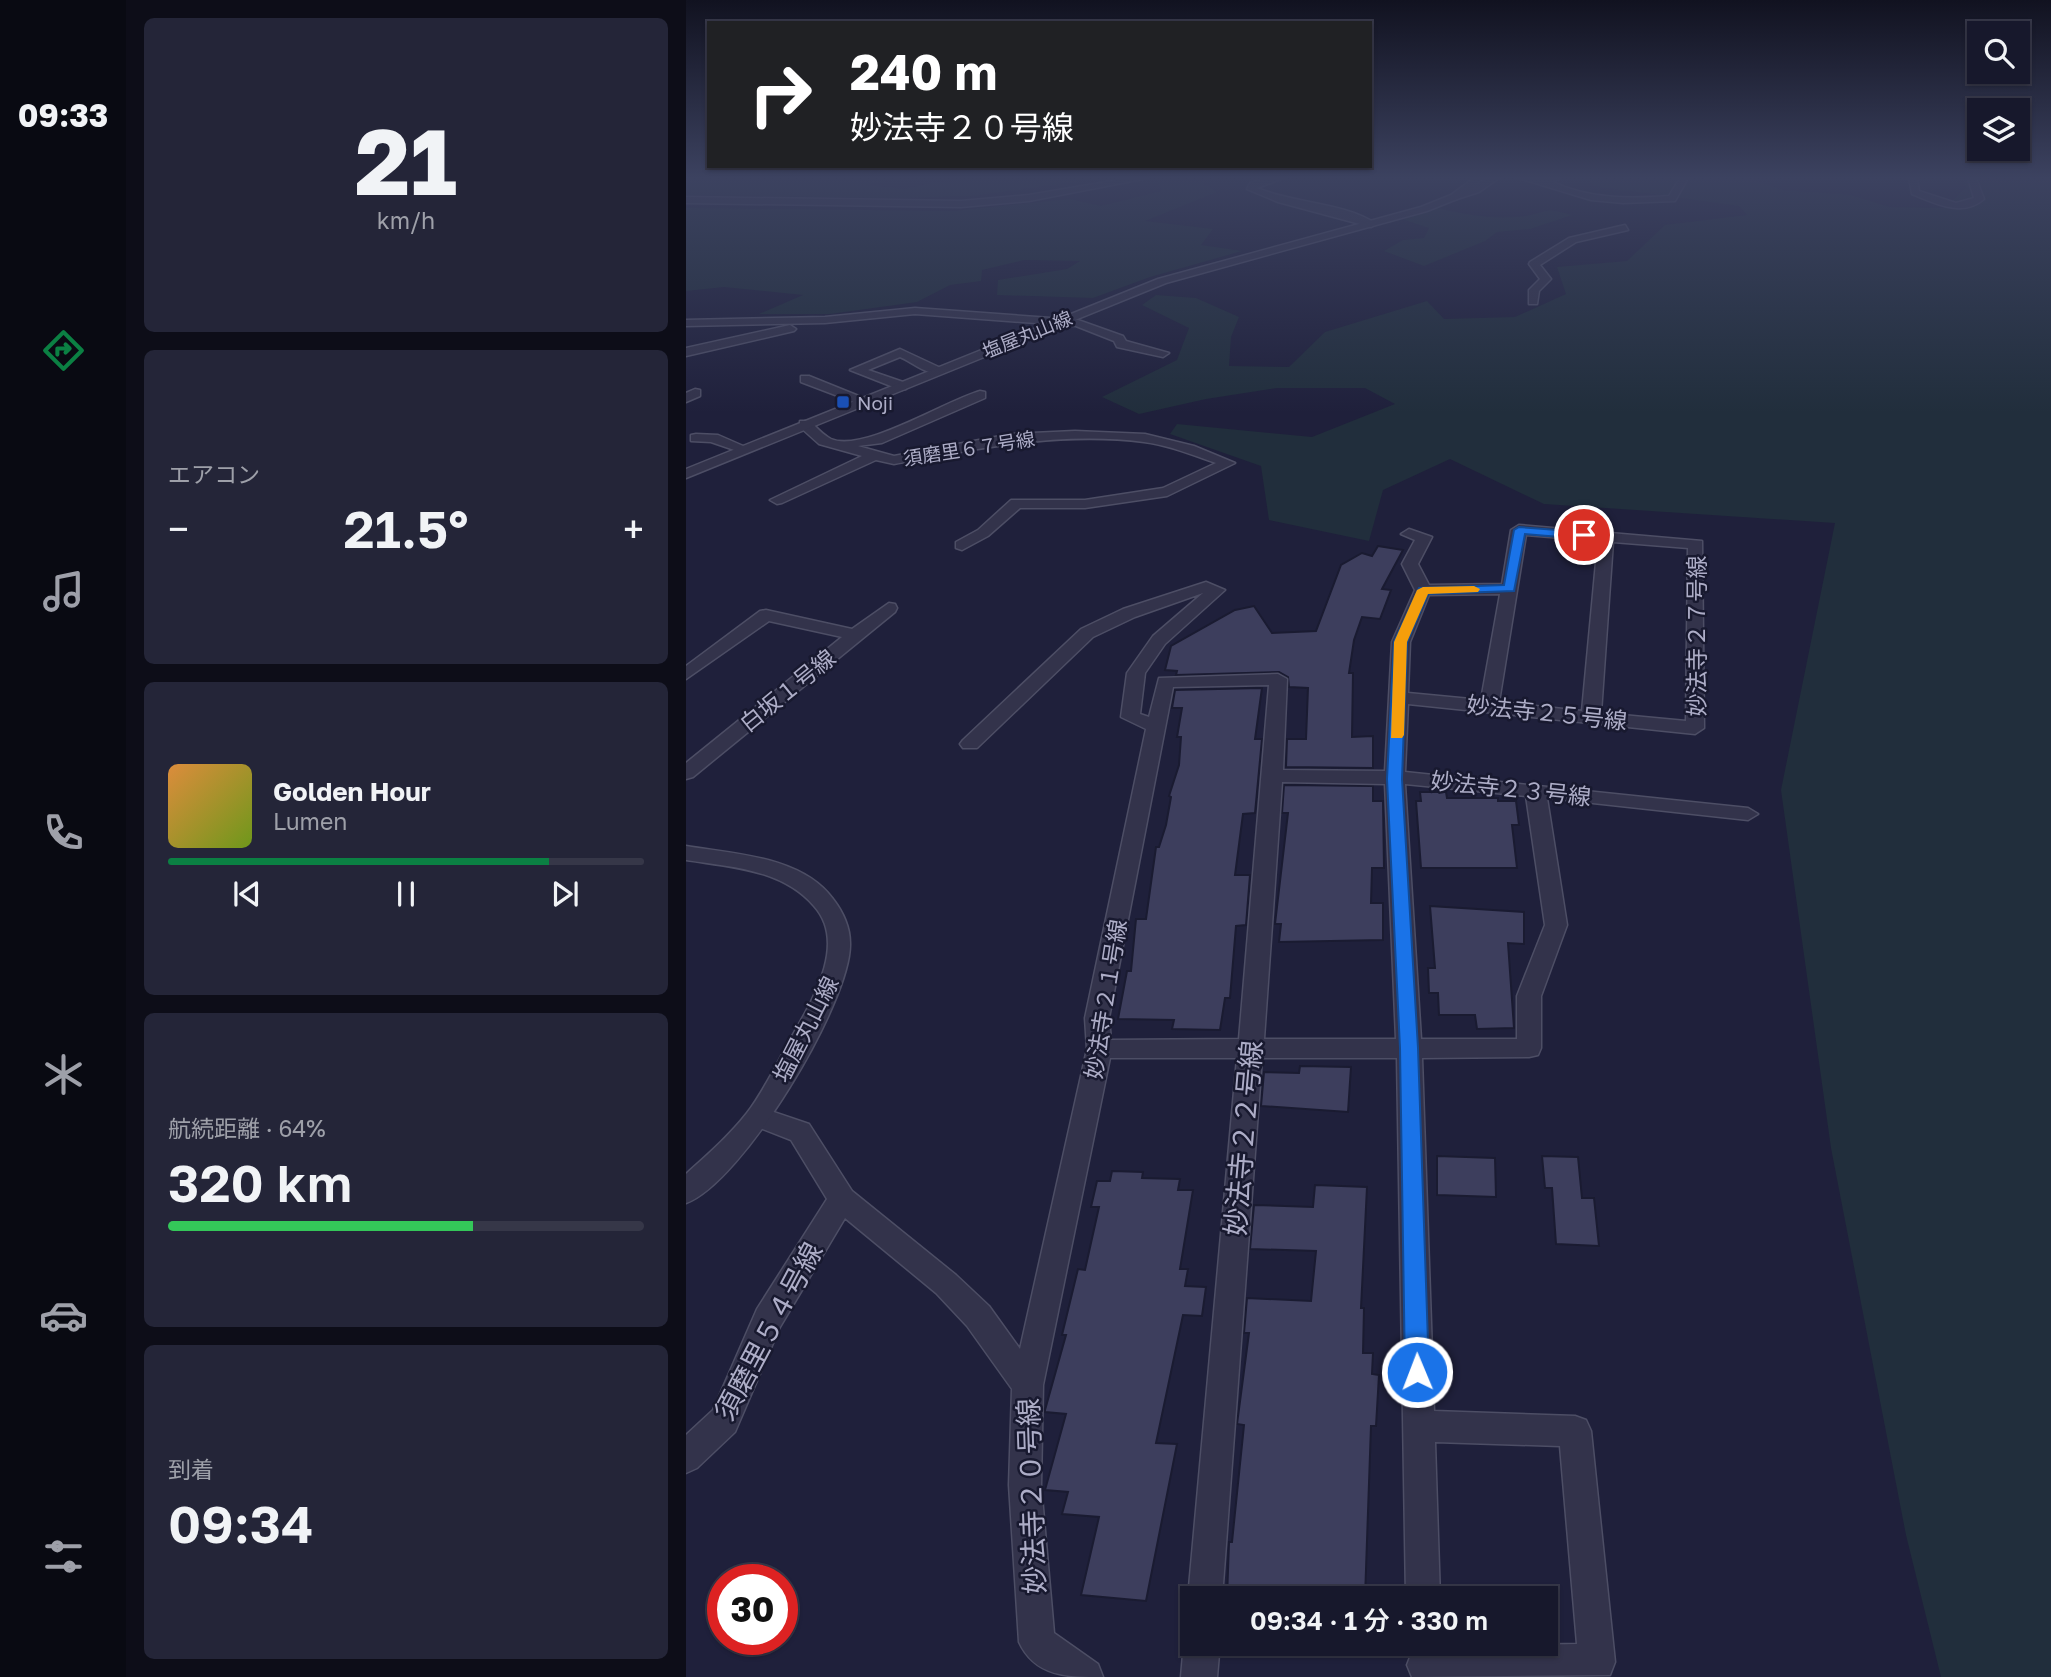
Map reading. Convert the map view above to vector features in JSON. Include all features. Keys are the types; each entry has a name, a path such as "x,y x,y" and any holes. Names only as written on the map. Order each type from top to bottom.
{"street":[{"name":"塩屋丸山線","path":"690,470 1172,278 1252,256"},
{"path":"1533,302 1535,290 1546,279 1534,264 1547,256"},
{"path":"982,309 1046,308 1048,320"},
{"path":"686,323 825,320 915,311 1062,321 1109,335 1135,349 1163,353"},
{"path":"686,352 825,320"},
{"path":"901,386 856,370 900,353 914,358 916,363 939,370"},
{"path":"805,379 863,401"},
{"path":"835,444 877,440 980,395"},
{"name":"須磨里６７号線","path":"805,424 824,442 894,460 908,460 1011,438 1075,435 1145,438 1189,449 1228,463 1167,492 1085,504 1016,503 983,533 962,545"},
{"path":"696,438 713,438 743,449"},
{"path":"777,500 875,455"},
{"path":"1489,706 1519,530 1606,537 1591,717"},
{"path":"1409,534 1424,537 1410,564 1423,590 1401,642 1395,779 1409,1048 1423,1586"},
{"name":"妙法寺２７号線","path":"1606,537 1696,544 1695,728"},
{"path":"970,744 1087,633 1129,613 1206,587 1217,590 1159,640 1136,673 1130,717 1156,726"},
{"path":"1423,590 1510,589"},
{"name":"白坂１号線","path":"686,773 889,608"},
{"path":"686,674 766,615 854,635"},
{"name":"妙法寺２１号線","path":"1028,1385 1099,1049 1097,1018 1165,682 1278,678"},
{"name":"妙法寺２２号線","path":"1206,1586 1273,776 1278,678"},
{"name":"妙法寺２５号線","path":"1398,697 1695,728"},
{"name":"妙法寺２３号線","path":"1273,776 1421,778 1748,814"},
{"path":"1099,1049 1529,1048 1529,996 1556,925 1536,792"},
{"name":"塩屋丸山線","path":"686,853 783,872 822,900 833,915 840,939 834,977 759,1116 740,1140 686,1191"},
{"name":"妙法寺２０号線","path":"759,1116 800,1132 842,1199 954,1292 978,1316 1028,1385 1025,1485 1037,1642 1085,1677"},
{"name":"須磨里５４号線","path":"686,1457 724,1421 768,1319 842,1199"},
{"path":"1418,1426 1575,1431 1597,1662 1425,1662"},
{"path":"1199,1677 1201,1656"}],"shaded area":[{"path":"686,256 1223,256 1150,277 1093,298 997,295 998,280 1067,269 1080,261 1024,260 982,270 981,281 950,285 917,302 830,314 759,314 803,295 724,287 686,291"},
{"path":"1398,256 1448,256 1424,266"},
{"path":"1632,256 2051,256 2051,1677 1941,1677 1906,1535 1831,1148 1781,790 1835,523 1544,504 1450,459 1383,490 1369,541 1269,520 1261,466 1170,434 1177,424 1312,437 1395,404 1365,388 1277,388 1206,399 1139,414 1102,397 1177,360 1189,328 1142,305 1156,295 1196,298 1239,317 1231,337 1229,366 1289,367 1325,332 1427,301 1444,319 1515,317 1566,294 1557,267 1627,261"}],"building":[{"path":"1378,546 1403,550 1382,589 1391,590 1380,619 1362,617 1354,640 1349,673 1353,673 1352,737 1373,736 1373,768 1286,767 1287,739 1306,739 1308,688 1289,687 1288,677 1279,672 1176,675 1177,671 1165,670 1171,646 1235,610 1254,606 1272,633 1316,631 1341,565 1362,553 1372,556"},
{"path":"1262,688 1255,739 1262,739 1255,813 1243,814 1235,875 1250,875 1246,925 1236,926 1230,998 1225,998 1220,1030 1172,1029 1174,1020 1118,1019 1127,971 1131,971 1136,919 1146,919 1156,847 1159,847 1166,825 1169,796 1179,765 1181,737 1177,737 1182,708 1172,708 1175,690"},
{"path":"1284,785 1373,786 1373,801 1383,801 1384,868 1372,868 1371,903 1383,903 1383,940 1279,942 1281,924 1275,924 1288,813 1282,813"},
{"path":"1420,792 1446,792 1447,798 1498,798 1498,801 1516,801 1519,825 1512,825 1517,868 1421,868 1416,801 1421,801"},
{"path":"1430,906 1524,912 1524,944 1508,943 1514,1028 1477,1029 1475,1015 1439,1015 1438,993 1429,993 1428,968 1435,968"},
{"path":"1300,1066 1351,1067 1348,1112 1261,1106 1264,1072 1299,1073"},
{"path":"1437,1156 1495,1158 1496,1197 1437,1195"},
{"path":"1542,1156 1578,1157 1582,1198 1594,1198 1599,1246 1556,1244 1552,1188 1545,1188"},
{"path":"1112,1171 1143,1172 1142,1178 1180,1179 1178,1190 1193,1190 1180,1269 1188,1269 1185,1286 1206,1287 1202,1316 1183,1315 1156,1443 1177,1444 1146,1601 1081,1595 1099,1517 1062,1514 1068,1492 1045,1490 1066,1414 1045,1410 1066,1335 1062,1335 1078,1269 1085,1270 1099,1207 1091,1207 1097,1181 1110,1181"},
{"path":"1315,1185 1367,1187 1361,1308 1364,1308 1363,1353 1373,1353 1372,1374 1379,1375 1376,1426 1371,1426 1365,1586 1227,1586 1229,1542 1232,1542 1244,1425 1237,1424 1249,1333 1244,1333 1247,1298 1311,1301 1316,1251 1250,1249 1254,1205 1313,1207"}],"slow traffic":[{"path":"1397,735 1401,642 1423,590 1474,589"}],"place":[{"name":"Noji","path":"843,402"}],"route":[{"path":"1417,1372 1409,1048 1395,779 1401,642 1423,590 1510,589 1519,530 1584,535"}]}
